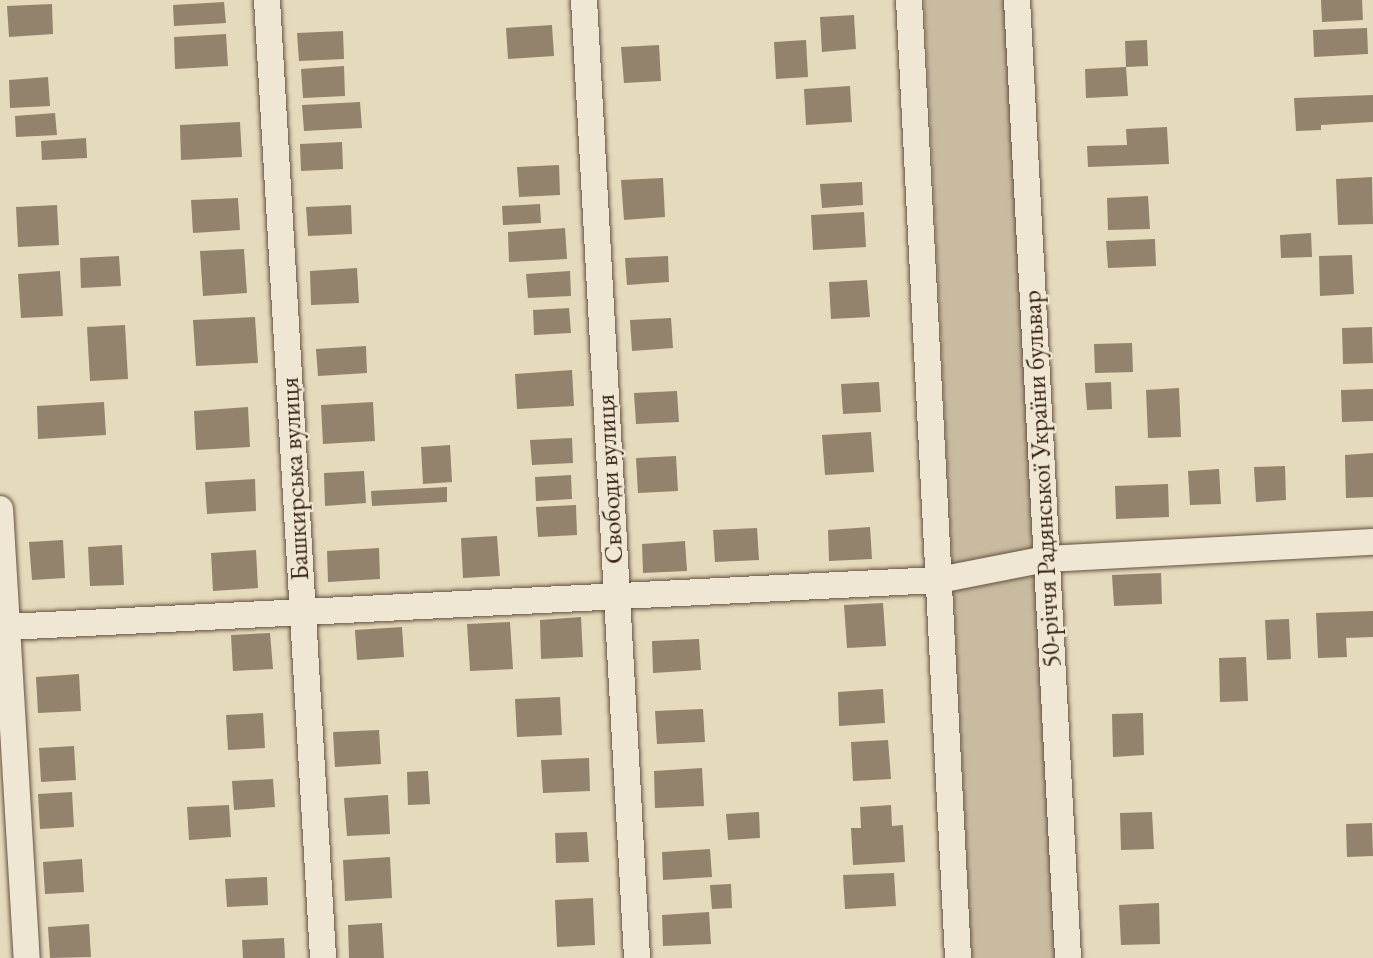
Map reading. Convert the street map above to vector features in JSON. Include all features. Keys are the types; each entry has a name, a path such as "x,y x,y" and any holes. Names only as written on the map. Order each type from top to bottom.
{"street":[{"name":"Башкирська вулиця","path":"267,0 323,958"},
{"name":"Свободи вулиця","path":"584,0 638,958"},
{"path":"909,0 958,958"},
{"name":"50-річчя Радянської України бульвар","path":"1017,0 1068,958"},
{"path":"0,509 7,627 8,777 27,958"},
{"path":"7,627 939,580 1046,559 1373,542"}],"shaded area":[{"path":"924,0 1011,0 1060,958 972,958"}],"building":[{"path":"1321,0 1362,0 1363,20 1322,22"},
{"path":"224,2 226,23 174,26 173,5"},
{"path":"52,4 53,34 9,37 7,6"},
{"path":"854,15 856,49 822,52 820,17"},
{"path":"552,25 554,56 508,59 506,28"},
{"path":"1367,28 1368,54 1314,57 1313,30"},
{"path":"343,31 344,59 299,61 297,33"},
{"path":"226,34 228,66 175,69 174,37"},
{"path":"806,40 808,77 776,79 774,42"},
{"path":"1147,40 1148,66 1126,67 1125,41"},
{"path":"659,45 661,81 624,83 621,47"},
{"path":"344,66 345,96 303,98 301,69"},
{"path":"1126,67 1128,96 1086,98 1085,69"},
{"path":"48,77 50,106 10,108 9,80"},
{"path":"850,86 852,122 806,125 804,89"},
{"path":"1373,95 1373,122 1321,125 1321,130 1296,131 1294,98"},
{"path":"360,102 362,128 304,131 302,105"},
{"path":"55,113 57,135 16,137 15,116"},
{"path":"240,122 242,157 181,160 180,125"},
{"path":"1167,127 1169,164 1088,167 1087,146 1127,145 1126,129"},
{"path":"86,138 87,158 42,160 41,141"},
{"path":"342,142 343,169 301,171 300,144"},
{"path":"559,165 560,195 519,197 517,167"},
{"path":"1372,177 1373,224 1338,225 1336,179"},
{"path":"663,178 665,217 624,220 621,180"},
{"path":"862,182 863,205 822,208 820,184"},
{"path":"1148,196 1150,229 1108,230 1107,198"},
{"path":"238,198 240,230 193,233 191,200"},
{"path":"540,204 541,223 503,225 502,206"},
{"path":"57,205 59,245 18,247 16,207"},
{"path":"351,205 352,234 308,236 306,207"},
{"path":"864,212 866,247 813,250 811,215"},
{"path":"565,228 567,259 509,262 508,232"},
{"path":"1311,233 1312,257 1281,258 1280,235"},
{"path":"1155,239 1156,266 1108,268 1106,241"},
{"path":"244,249 247,293 203,296 200,251"},
{"path":"1352,255 1354,294 1320,296 1319,256"},
{"path":"119,256 121,286 81,288 80,258"},
{"path":"668,256 669,282 627,285 625,258"},
{"path":"357,268 359,303 311,305 310,271"},
{"path":"60,271 63,316 21,318 18,274"},
{"path":"570,271 571,296 528,298 526,274"},
{"path":"867,280 870,317 831,319 829,282"},
{"path":"569,308 571,333 534,335 533,310"},
{"path":"255,317 258,363 196,366 193,320"},
{"path":"671,318 673,348 632,351 630,320"},
{"path":"125,325 128,379 90,381 87,327"},
{"path":"1372,327 1373,363 1343,364 1342,328"},
{"path":"1132,343 1133,372 1095,373 1094,344"},
{"path":"366,346 367,373 318,376 316,349"},
{"path":"572,370 574,406 517,409 515,374"},
{"path":"879,382 881,412 843,414 841,384"},
{"path":"1111,382 1112,409 1087,410 1085,383"},
{"path":"1179,388 1181,437 1148,438 1146,390"},
{"path":"1373,389 1373,421 1342,422 1341,390"},
{"path":"677,391 679,422 636,424 634,393"},
{"path":"104,402 106,435 38,439 37,406"},
{"path":"373,402 375,441 323,444 321,405"},
{"path":"248,407 250,447 196,450 194,411"},
{"path":"871,432 874,472 825,475 822,435"},
{"path":"572,438 573,463 532,465 530,440"},
{"path":"450,445 452,482 423,484 421,447"},
{"path":"1373,453 1373,497 1346,498 1345,455"},
{"path":"676,456 678,491 638,493 636,458"},
{"path":"1285,466 1286,500 1256,502 1254,467"},
{"path":"1219,469 1221,504 1190,505 1188,471"},
{"path":"364,471 366,503 325,506 324,473"},
{"path":"571,475 572,499 536,501 535,477"},
{"path":"255,479 256,511 207,514 205,482"},
{"path":"1168,484 1169,517 1116,519 1115,486"},
{"path":"447,487 447,502 372,506 371,491"},
{"path":"576,505 577,535 538,537 536,507"},
{"path":"870,527 872,559 829,561 828,530"},
{"path":"757,528 759,560 715,562 713,530"},
{"path":"497,536 500,576 463,578 461,538"},
{"path":"63,540 65,578 32,580 29,542"},
{"path":"685,541 687,571 643,573 642,544"},
{"path":"122,545 124,585 90,586 88,547"},
{"path":"379,548 380,579 328,582 327,551"},
{"path":"256,550 258,588 213,591 211,553"},
{"path":"1161,573 1162,604 1114,606 1112,575"},
{"path":"883,603 886,646 847,648 844,605"},
{"path":"1373,611 1373,637 1346,638 1347,657 1318,658 1316,613"},
{"path":"581,617 583,657 541,659 540,620"},
{"path":"1289,619 1291,659 1267,660 1265,620"},
{"path":"510,622 513,669 470,671 467,624"},
{"path":"402,627 404,657 357,660 355,630"},
{"path":"270,633 273,669 233,671 231,635"},
{"path":"699,639 701,670 653,673 652,641"},
{"path":"1246,657 1248,701 1220,702 1219,658"},
{"path":"79,674 81,711 38,713 36,677"},
{"path":"883,689 885,723 839,726 838,692"},
{"path":"560,697 562,735 517,737 515,699"},
{"path":"703,709 705,742 657,744 655,711"},
{"path":"263,713 265,748 228,750 226,715"},
{"path":"1143,713 1144,755 1113,757 1112,714"},
{"path":"379,730 381,764 335,767 333,732"},
{"path":"888,740 891,779 853,781 851,742"},
{"path":"74,746 76,780 41,782 39,748"},
{"path":"589,758 590,791 543,793 541,760"},
{"path":"702,768 704,806 655,808 654,771"},
{"path":"428,771 430,804 408,805 407,772"},
{"path":"273,779 275,807 234,810 232,781"},
{"path":"72,792 74,827 40,829 38,794"},
{"path":"388,795 390,834 347,836 344,798"},
{"path":"229,805 231,837 189,840 187,807"},
{"path":"891,805 892,826 903,825 905,862 853,865 851,828 861,828 860,807"},
{"path":"759,812 760,838 728,840 726,814"},
{"path":"1152,812 1154,849 1121,850 1120,813"},
{"path":"1372,823 1373,856 1347,857 1346,824"},
{"path":"587,832 589,862 556,863 555,833"},
{"path":"710,849 712,877 663,880 662,852"},
{"path":"390,857 392,898 345,901 343,860"},
{"path":"82,859 84,892 45,894 43,862"},
{"path":"894,873 896,906 845,909 843,875"},
{"path":"267,877 268,905 227,907 225,879"},
{"path":"731,884 732,908 712,909 710,885"},
{"path":"593,898 595,945 557,947 555,900"},
{"path":"1159,903 1160,944 1121,945 1119,905"},
{"path":"709,912 711,944 663,946 662,915"},
{"path":"382,923 384,958 349,958 348,925"},
{"path":"89,924 91,957 50,958 48,927"},
{"path":"284,938 285,958 243,958 242,940"}]}
